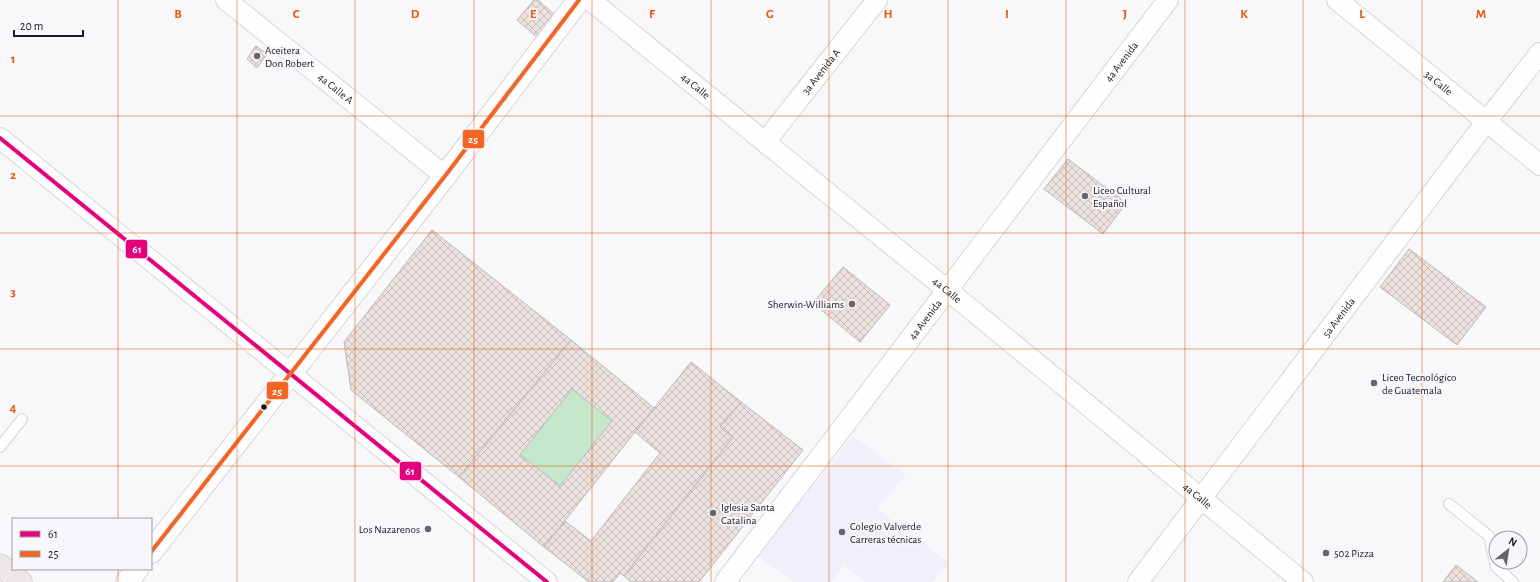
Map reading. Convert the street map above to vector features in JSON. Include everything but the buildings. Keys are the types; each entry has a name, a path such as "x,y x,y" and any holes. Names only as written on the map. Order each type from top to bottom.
{"main road":[{"path":"0,565 21,582"}],"street":[{"name":"4a Calle A","path":"226,0 445,176"},
{"path":"152,551 445,176 579,0"},
{"name":"4a Calle","path":"590,0 946,289 1303,582"},
{"name":"3a Avenida A","path":"765,142 877,0"},
{"name":"4a Avenida","path":"725,582 946,289 1168,0"},
{"name":"3a Calle","path":"1337,0 1540,165"},
{"name":"5a Avenida","path":"1138,582 1486,122 1540,53"},
{"path":"0,138 547,582"},
{"path":"127,582 137,570"}],"lane":[{"path":"0,447 22,419"},
{"path":"1449,504 1489,536 1496,567 1513,582"}],"shaded area":[{"name":"Colegio Valverde Carreras técnicas","path":"853,436 906,475 877,509 949,562 933,582 866,582 843,565 831,582 793,582 757,555"}],"green space":[{"path":"572,389 612,421 560,486 520,455"}],"transit line":[{"name":"25","path":"152,551 445,176 579,0"},
{"name":"61","path":"0,138 547,582"}],"place":[{"name":"Aceitera Don Robert","path":"257,56"},
{"name":"Liceo Cultural Español","path":"1085,196"},
{"name":"Sherwin-Williams","path":"852,304"},
{"name":"Liceo Tecnológico de Guatemala","path":"1374,383"},
{"name":"Iglesia Santa Catalina","path":"713,513"},
{"name":"Los Nazarenos","path":"428,529"},
{"name":"Colegio Valverde Carreras técnicas","path":"842,532"},
{"name":"502 Pizza","path":"1326,553"}]}
